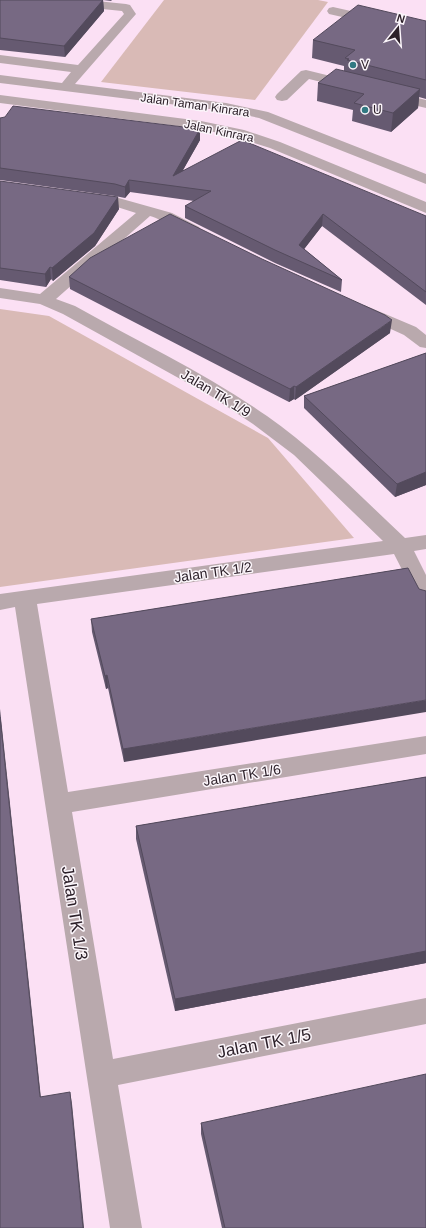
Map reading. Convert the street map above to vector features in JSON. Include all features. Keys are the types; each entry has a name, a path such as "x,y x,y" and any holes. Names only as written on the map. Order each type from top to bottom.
{"street":[{"path":"53,0 126,8 130,14 65,87"},
{"path":"333,11 426,32"},
{"path":"0,59 81,69"},
{"path":"282,97 306,74 426,104"},
{"name":"Jalan Taman Kinrara","path":"0,79 226,107 263,115 426,179"},
{"name":"Jalan Kinrara","path":"0,99 14,107 201,125 239,133 275,145 426,208"},
{"path":"76,196 115,202 166,216 207,236"},
{"path":"44,300 147,211"},
{"name":"Jalan TK 1/9","path":"0,292 44,300 69,310 218,392 260,420 301,451 401,546 426,596"},
{"path":"354,306 422,336"},
{"name":"Jalan TK 1/2","path":"12,600 426,542"},
{"name":"Jalan TK 1/3","path":"12,600 58,804 126,1228"},
{"name":"Jalan TK 1/6","path":"58,804 426,745"},
{"name":"Jalan TK 1/5","path":"101,1075 426,1011"}],"shaded area":[{"path":"164,0 318,0 328,2 255,100 101,82"},
{"path":"0,309 49,316 268,438 354,538 0,587"}],"building":[{"path":"0,0 103,0 64,46 0,38"},
{"path":"358,5 426,21 426,80 347,60 349,59 345,58 355,50 313,40"},
{"path":"336,69 420,89 393,113 354,103 364,94 318,83"},
{"path":"13,106 200,129 173,176 242,140 426,216 426,292 323,214 299,245 342,280 275,250 185,206 211,191 129,180 125,187 115,184 0,168 0,118 5,117"},
{"path":"0,181 118,197 94,233 52,268 50,267 45,274 0,268"},
{"path":"170,214 262,259 385,315 392,320 296,387 294,386 290,389 69,277 90,258"},
{"path":"426,353 426,472 397,484 304,396"},
{"path":"408,568 419,589 426,591 426,700 123,749 107,675 105,676 91,619"},
{"path":"0,717 40,1097 70,1092 83,1228 0,1228"},
{"path":"426,777 426,951 175,999 136,826"},
{"path":"426,1074 426,1228 225,1228 201,1123"}],"place":[{"name":"V","path":"353,65"},
{"name":"U","path":"365,110"}]}
